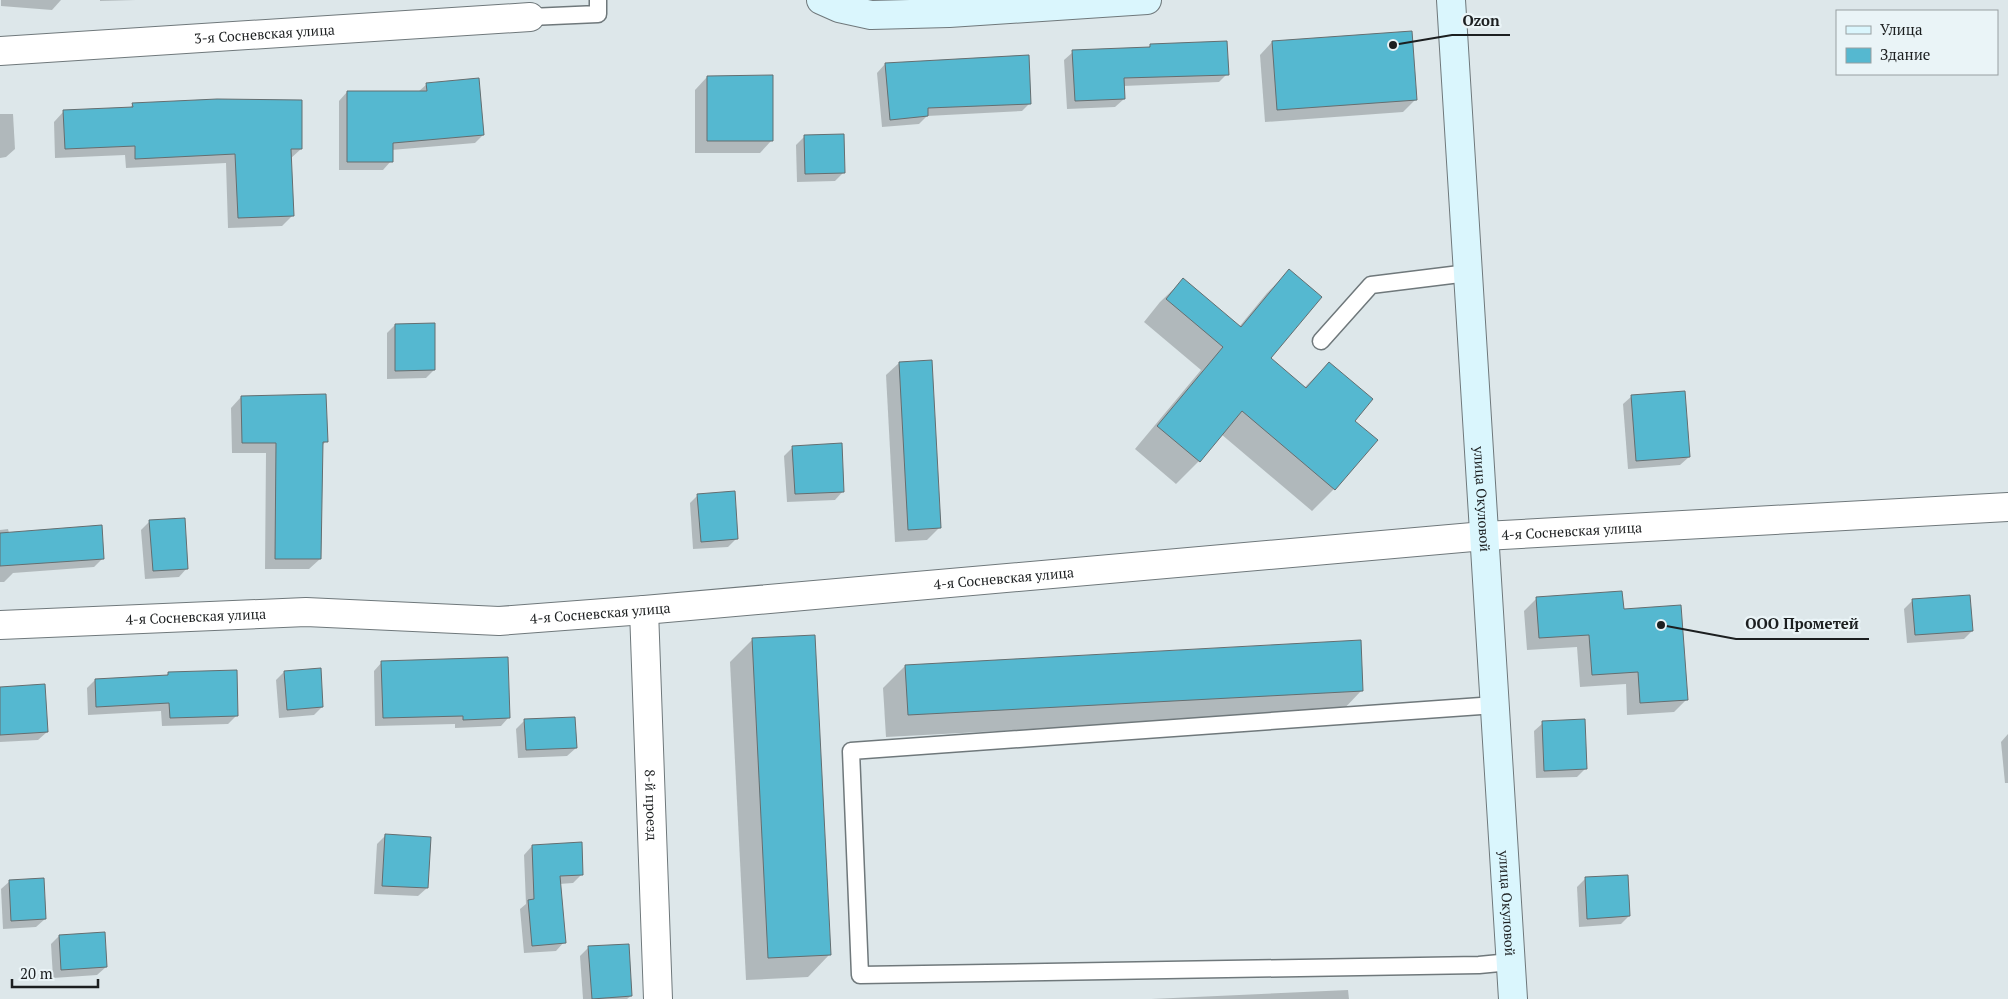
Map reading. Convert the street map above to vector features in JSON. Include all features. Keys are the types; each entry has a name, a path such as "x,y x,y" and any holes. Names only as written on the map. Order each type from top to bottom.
{"main road":[{"path":"821,0 839,8 871,15 949,14 1147,0"},
{"name":"улица Окуловой","path":"1451,0 1513,999"}],"street":[{"name":"3-я Сосневская улица","path":"0,51 530,17"},
{"name":"4-я Сосневская улица","path":"0,625 306,612 499,621 644,610 1484,536 2008,506"},
{"name":"8-й проезд","path":"644,610 658,999"}],"lane":[{"path":"530,17 598,14 598,0"},
{"path":"1321,341 1371,285 1468,273"},
{"path":"1495,705 851,751 860,975 1469,965 1510,962"}],"building":[{"path":"1412,31 1417,100 1277,110 1272,41"},
{"path":"1227,41 1229,75 1124,78 1125,99 1075,101 1072,50 1150,47 1150,44"},
{"path":"1029,55 1031,104 928,108 928,116 890,120 885,63"},
{"path":"773,75 773,141 707,141 707,76"},
{"path":"479,78 484,135 393,143 393,162 347,162 347,91 427,91 426,83"},
{"path":"217,99 302,100 302,149 291,149 294,216 238,218 235,154 135,159 135,146 65,149 63,110 133,107 132,103"},
{"path":"844,134 845,173 805,174 804,135"},
{"path":"1289,269 1322,297 1271,358 1306,388 1329,362 1373,399 1355,421 1378,440 1335,490 1242,411 1200,462 1157,426 1223,347 1166,299 1183,278 1241,327"},
{"path":"435,323 435,370 395,371 395,324"},
{"path":"932,360 941,528 908,530 899,362"},
{"path":"1685,391 1690,457 1636,461 1631,395"},
{"path":"326,394 328,442 323,442 321,559 275,559 276,443 242,443 241,396"},
{"path":"842,443 844,492 795,494 792,446"},
{"path":"735,491 738,539 701,542 697,494"},
{"path":"185,518 188,569 153,571 149,520"},
{"path":"102,525 104,559 0,566 0,533"},
{"path":"1622,591 1624,609 1681,605 1688,700 1640,703 1638,672 1592,675 1589,635 1539,638 1536,597"},
{"path":"1970,595 1973,631 1915,635 1912,599"},
{"path":"815,635 831,955 768,958 752,638"},
{"path":"1361,640 1363,691 908,715 905,665"},
{"path":"508,657 510,718 463,720 463,716 383,718 381,661"},
{"path":"321,668 323,707 287,710 284,671"},
{"path":"237,670 238,716 170,718 169,703 96,707 95,679 168,675 168,672"},
{"path":"45,684 48,732 0,735 0,687"},
{"path":"575,717 577,748 526,750 524,719"},
{"path":"1585,719 1587,769 1544,771 1542,721"},
{"path":"385,834 431,837 428,888 382,886"},
{"path":"582,842 583,875 560,876 566,943 532,946 528,900 534,899 532,845"},
{"path":"1628,875 1630,916 1587,919 1585,877"},
{"path":"44,878 46,919 11,921 9,880"},
{"path":"105,932 107,967 61,970 59,935"},
{"path":"629,944 632,996 592,999 588,946"}],"place":[{"name":"Ozon","path":"1393,45"},
{"name":"ООО Прометей","path":"1661,625"}]}
